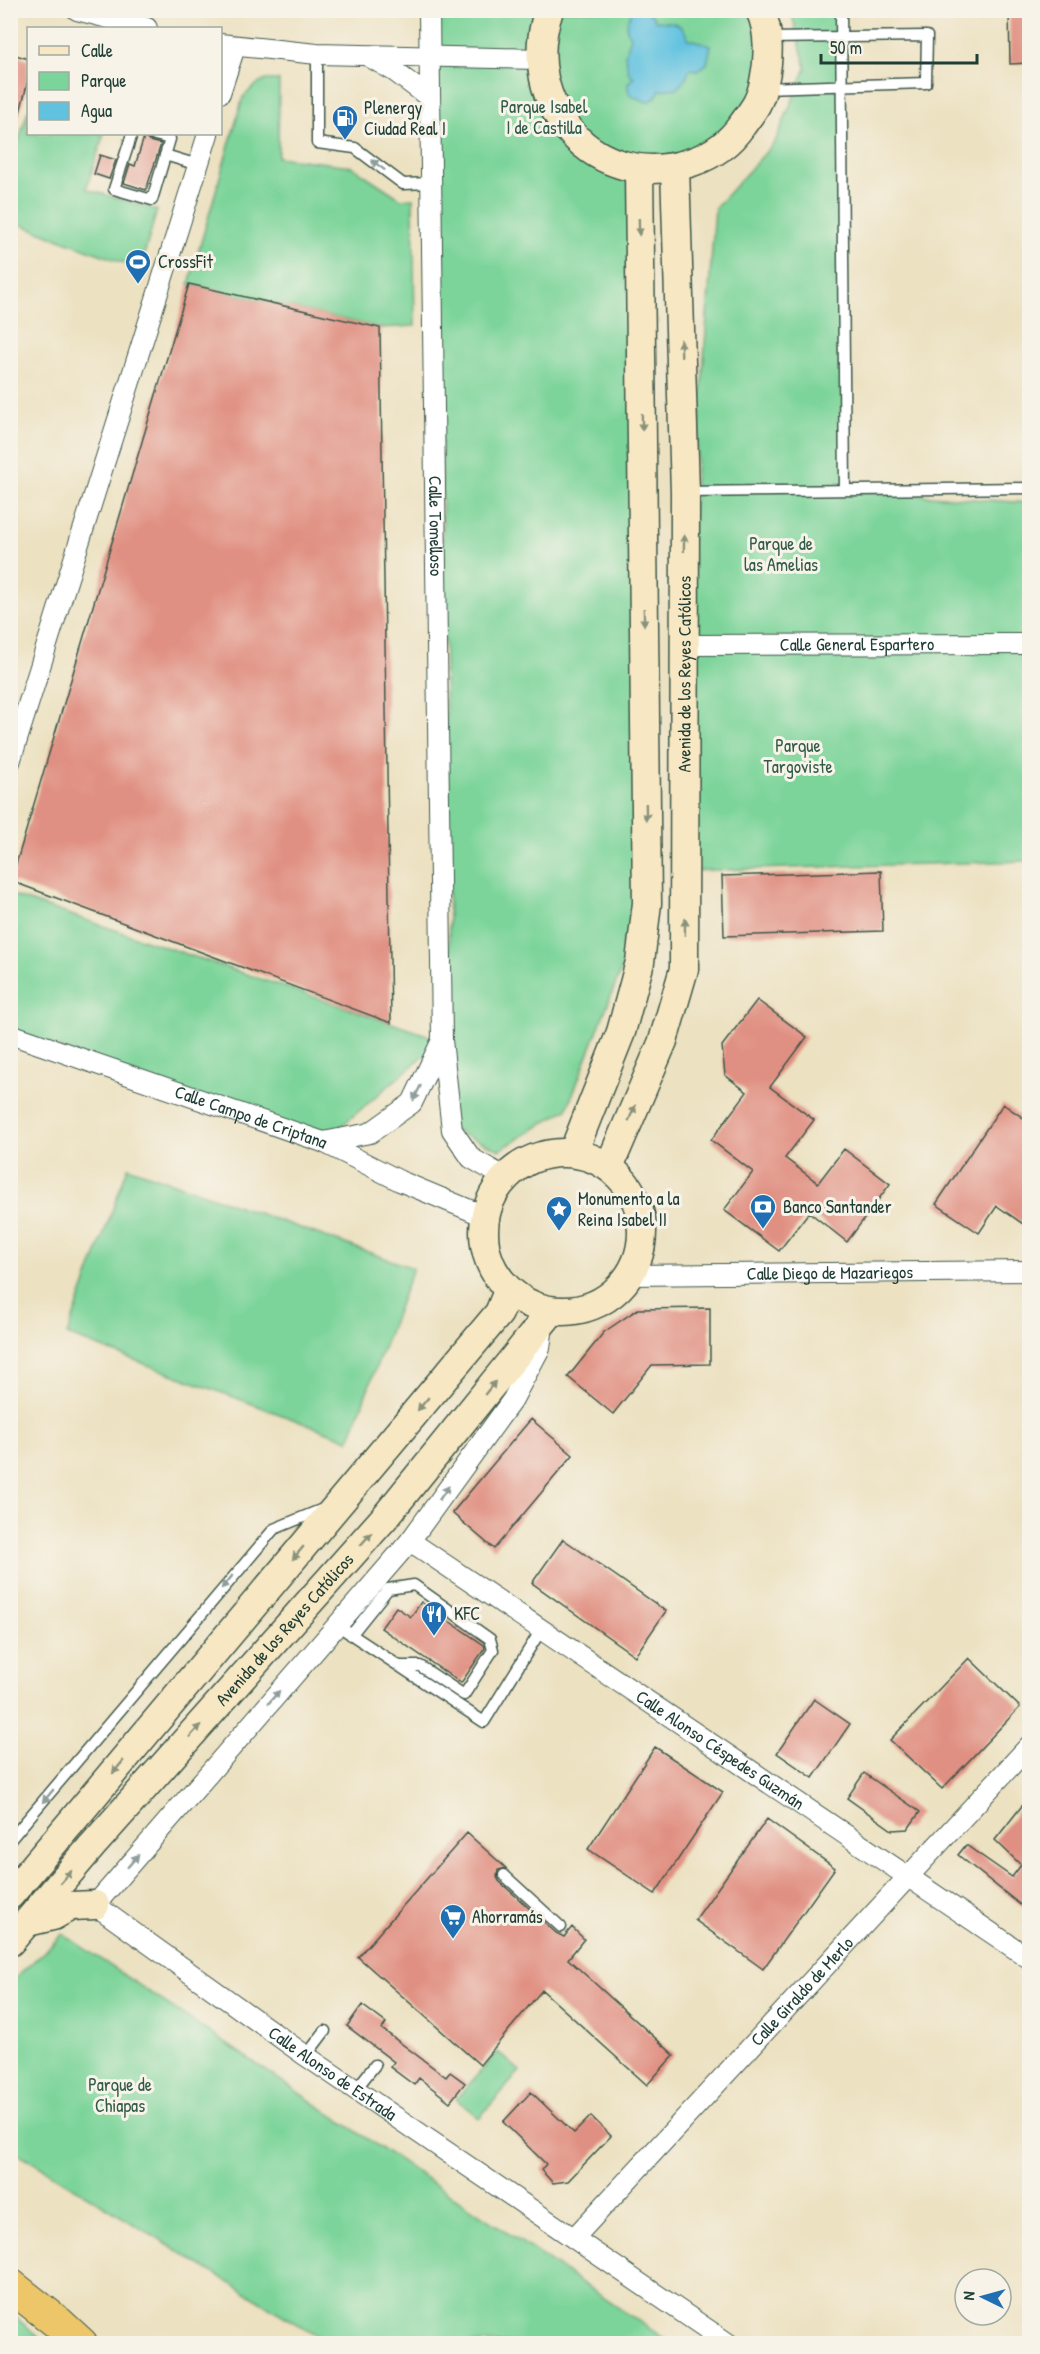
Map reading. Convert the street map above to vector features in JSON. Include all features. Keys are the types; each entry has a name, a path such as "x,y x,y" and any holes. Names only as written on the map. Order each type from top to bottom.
{"highway":[{"path":"10,2260 69,2333"},
{"path":"10,2285 69,2333"}],"main road":[{"path":"549,10 540,59 549,100 570,133 601,157 639,169 675,168 708,157 733,139 760,100 763,88 769,57 760,10"},
{"name":"Avenida de los Reyes Católicos","path":"609,1167 663,1041 684,969 685,492 675,168"},
{"path":"573,1153 621,1032 640,962 647,903 639,169"},
{"path":"573,1153 609,1167 625,1182 636,1200 642,1220 642,1240 630,1275 609,1298 586,1309 547,1317 508,1291 489,1263 483,1240 484,1216 504,1177 528,1160 543,1155 573,1153"},
{"name":"Avenida de los Reyes Católicos","path":"10,1895 499,1313 508,1291"},
{"name":"Avenida de los Reyes Católicos","path":"19,1932 386,1516 547,1317"},
{"path":"19,1932 71,1906 95,1905"}],"street":[{"path":"77,10 143,27"},
{"name":"Calle Tomelloso","path":"429,10 442,1040 452,1130 471,1158 504,1177"},
{"path":"222,81 228,45 316,54 540,59"},
{"path":"365,55 394,71 429,98"},
{"path":"10,762 208,135"},
{"name":"Calle General Espartero","path":"683,645 1029,645"},
{"name":"Calle Campo de Criptana","path":"10,1034 323,1142 400,1181 484,1216"},
{"name":"Calle Tomelloso","path":"323,1142 370,1133 412,1103 442,1040"},
{"name":"Calle Diego de Mazariegos","path":"630,1275 1029,1271"},
{"path":"95,1905 343,1630 513,1399 540,1348 547,1317"},
{"name":"Calle Alonso Céspedes Guzmán","path":"410,1541 1029,1959"},
{"name":"Calle Giraldo de Merlo","path":"574,2238 1029,1745"},
{"name":"Calle Alonso de Estrada","path":"95,1905 306,2055 729,2343"}],"lane":[{"path":"841,10 845,490"},
{"path":"763,88 926,83 927,36 766,38"},
{"path":"316,54 317,143 355,148 403,184 431,183"},
{"path":"132,135 114,189 152,200 170,139 155,135"},
{"path":"165,155 198,165"},
{"path":"685,492 1029,488"},
{"path":"10,1840 274,1528 340,1503"},
{"path":"399,1666 420,1666 464,1695 493,1650 490,1640 414,1585 388,1589 343,1630 484,1722 541,1630"},
{"path":"504,1875 561,1927"},
{"path":"306,2055 325,2031"},
{"path":"356,2089 375,2065"}],"green space":[{"name":"Parque Isabel I de Castilla","path":"759,10 763,88 733,139 639,169 647,903 567,1109 500,1150 452,1130 435,11"},
{"path":"791,11 841,11 846,490 1029,503 1029,861 686,871 683,645 715,208 775,142 806,68"},
{"path":"266,80 279,80 278,157 351,166 401,199 413,198 415,326 380,328 189,284 243,97 256,85"},
{"path":"27,113 27,135 104,135 86,189 157,210 140,269 11,221 11,166"},
{"path":"11,895 442,1040 323,1142 11,1031"},
{"path":"128,1167 413,1268 349,1440 67,1335"},
{"name":"Parque de Chiapas","path":"63,1934 671,2343 328,2343 11,2149 11,1982"},
{"path":"498,2052 520,2071 479,2118 456,2099"},
{"path":"11,2313 45,2343 11,2343"}],"water":[{"path":"632,11 646,12 656,21 676,24 689,39 711,45 707,64 697,70 690,69 678,88 660,90 655,98 648,102 631,96 628,89 628,83 634,77 629,73 625,55 631,37 627,24"}],"building":[{"path":"1009,10 1029,10 1029,63 1010,64"},
{"path":"10,53 27,59 27,85 16,128 10,127"},
{"path":"144,137 161,144 146,190 124,183 130,164 135,166"},
{"path":"100,155 116,160 109,179 94,174"},
{"path":"189,284 380,328 391,1023 11,881"},
{"path":"881,871 883,931 724,936 722,876"},
{"path":"757,1000 807,1037 770,1087 814,1120 785,1158 818,1183 844,1149 890,1184 847,1242 809,1212 779,1251 724,1210 753,1172 711,1140 747,1092 725,1075 722,1046"},
{"path":"1003,1104 1029,1122 1029,1228 997,1206 979,1233 936,1204"},
{"path":"710,1308 710,1364 652,1365 613,1414 568,1377 604,1332 638,1309"},
{"path":"531,1419 573,1455 494,1549 452,1513"},
{"path":"563,1539 666,1611 635,1656 532,1583"},
{"name":"KFC","path":"421,1602 484,1645 485,1648 461,1683 381,1628 396,1607 411,1617"},
{"path":"969,1658 1020,1707 942,1789 890,1740"},
{"path":"814,1699 850,1724 813,1778 777,1753"},
{"path":"655,1747 723,1792 655,1894 588,1849"},
{"path":"864,1773 920,1812 908,1829 892,1830 847,1798"},
{"path":"1029,1797 1029,1912 958,1855 966,1845 1012,1877 1021,1865 995,1840"},
{"path":"767,1819 835,1868 763,1969 695,1920"},
{"name":"Ahorramás","path":"467,1833 506,1868 498,1870 499,1881 556,1933 564,1937 572,1927 584,1939 568,1959 674,2055 647,2085 542,1990 480,2065 358,1957"},
{"path":"362,2005 386,2023 382,2029 446,2077 450,2072 465,2083 450,2102 419,2078 414,2085 390,2067 394,2062 347,2026"},
{"path":"531,2092 574,2133 591,2116 611,2136 568,2181 553,2183 541,2170 546,2164 503,2122"}],"place":[{"name":"Plenergy Ciudad Real I","path":"345,141"},
{"name":"CrossFit","path":"138,285"},
{"name":"Banco Santander","path":"763,1230"},
{"name":"Monumento a la Reina Isabel II","path":"559,1232"},
{"name":"KFC","path":"434,1637"},
{"name":"Ahorramás","path":"453,1940"}],"park label":[{"name":"Parque de las Amelias","path":"781,554"},
{"name":"Parque Targoviste","path":"798,756"}]}
